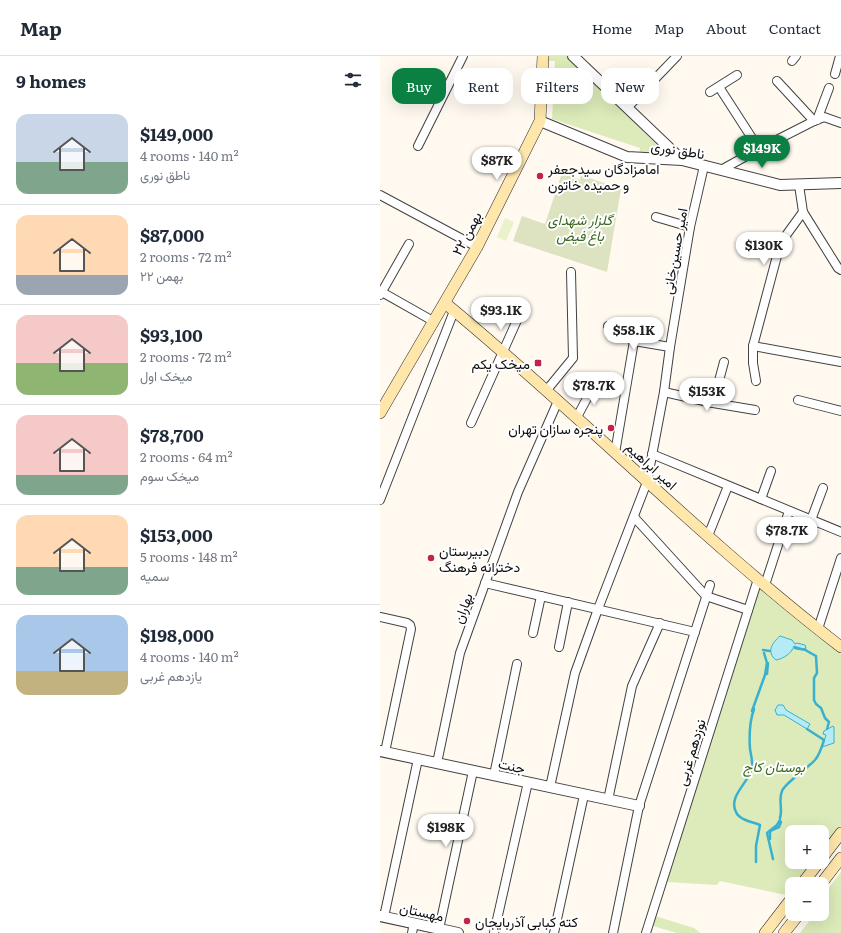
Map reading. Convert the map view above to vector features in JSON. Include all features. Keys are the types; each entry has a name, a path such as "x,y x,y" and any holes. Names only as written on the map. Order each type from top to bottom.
{"main road":[{"name":"۲۲ بهمن","path":"380,413 477,246 540,121 543,56"},
{"name":"امیر ابراهیم","path":"445,303 577,417 708,536 841,647"},
{"path":"829,849 841,833"},
{"path":"826,877 841,858"},
{"path":"807,877 814,869"},
{"path":"765,933 785,907"},
{"path":"784,933 793,921"}],"street":[{"path":"418,146 463,56"},
{"path":"573,56 682,160"},
{"path":"627,108 677,56"},
{"path":"835,74 840,56"},
{"path":"710,92 737,74"},
{"path":"777,81 818,119 841,123"},
{"path":"719,87 759,149"},
{"path":"722,170 818,119 829,88"},
{"name":"ناطق نوری","path":"540,121 627,157 682,160 780,184 799,185 841,183"},
{"name":"امیر حسین‌خانی","path":"550,787 575,673 647,482 664,392 690,227 704,166"},
{"path":"799,185 803,212 838,268 841,270"},
{"path":"380,195 477,246"},
{"path":"756,381 753,363 753,346 777,256 787,234 803,212"},
{"path":"656,217 690,227"},
{"path":"409,244 381,293 434,321"},
{"path":"546,391 573,358 571,272"},
{"path":"380,500 454,311"},
{"path":"471,423 518,318"},
{"path":"608,326 634,341 670,347"},
{"path":"615,453 634,341"},
{"path":"753,346 841,362"},
{"path":"714,403 724,362"},
{"path":"577,417 594,385"},
{"path":"664,392 754,410"},
{"path":"798,400 841,411"},
{"name":"بهاران","path":"437,763 460,653 518,492 558,401"},
{"path":"652,454 841,532"},
{"path":"761,500 771,471"},
{"path":"708,536 728,486"},
{"path":"811,520 823,488"},
{"name":"نوزدهم غربی","path":"646,933 748,610 762,582 789,511"},
{"path":"634,516 706,596 748,610"},
{"path":"818,629 841,558"},
{"path":"485,583 695,632"},
{"path":"613,933 639,806 710,585"},
{"path":"533,633 541,596"},
{"path":"559,647 568,602"},
{"path":"380,617 410,625 411,629 382,751"},
{"path":"608,800 632,686 660,623"},
{"path":"494,775 518,664"},
{"name":"جنت","path":"382,751 639,806"},
{"path":"382,916 418,759"},
{"path":"439,929 473,771"},
{"path":"494,933 528,782"},
{"path":"554,933 584,794"},
{"name":"مهستان","path":"382,916 413,928 439,929 458,933"}],"green space":[{"path":"549,56 567,56 579,68 555,68 555,61 549,61"},
{"path":"593,82 601,90 601,104 616,104 658,146 656,157 639,155 640,148 552,119 553,104 593,104"},
{"name":"گلزار شهدای باغ فیض","path":"562,173 580,180 581,175 621,189 607,272 513,241 522,216 545,224"},
{"path":"505,218 514,222 506,241 497,237"},
{"name":"بوستان کاج","path":"762,588 841,654 841,826 829,841 829,825 785,825 785,869 807,869 800,877 785,877 785,895 720,881 717,885 667,882 758,591"},
{"path":"841,872 841,933 800,933 809,921 829,921 829,887"},
{"path":"655,916 694,928 700,933 677,933 653,926"}],"water":[{"path":"780,636 792,640 795,644 805,645 806,648 803,649 794,646 787,655 776,660 771,654 771,648"},
{"path":"778,705 783,705 786,710 810,724 807,729 784,715 777,715 775,710"},
{"path":"833,726 834,743 822,747 826,735 823,734 824,731"}],"waterway":[{"path":"795,648 806,650"},
{"path":"763,650 770,651"},
{"path":"807,651 816,656 817,673 814,678 814,700 821,708 825,718 829,722 827,729"},
{"path":"752,711 765,675 767,663 764,653"},
{"path":"767,674 768,663"},
{"path":"754,709 750,724 752,768 750,774 736,795 734,806 740,817 760,825 756,846 756,862"},
{"path":"780,818 780,798 782,791 815,760 820,753 824,740 807,729"},
{"path":"773,859 767,833 777,825 780,820"},
{"path":"770,839 770,831 779,827 781,822"}],"place":[{"name":"امامزادگان سیدجعفر و حمیده خاتون","path":"540,176"},
{"name":"میخک یکم","path":"538,363"},
{"name":"پنجره سازان تهران","path":"611,428"},
{"name":"دبیرستان دخترانه فرهنگ","path":"431,558"},
{"name":"کته کبابی آذربایجان","path":"467,921"}]}
